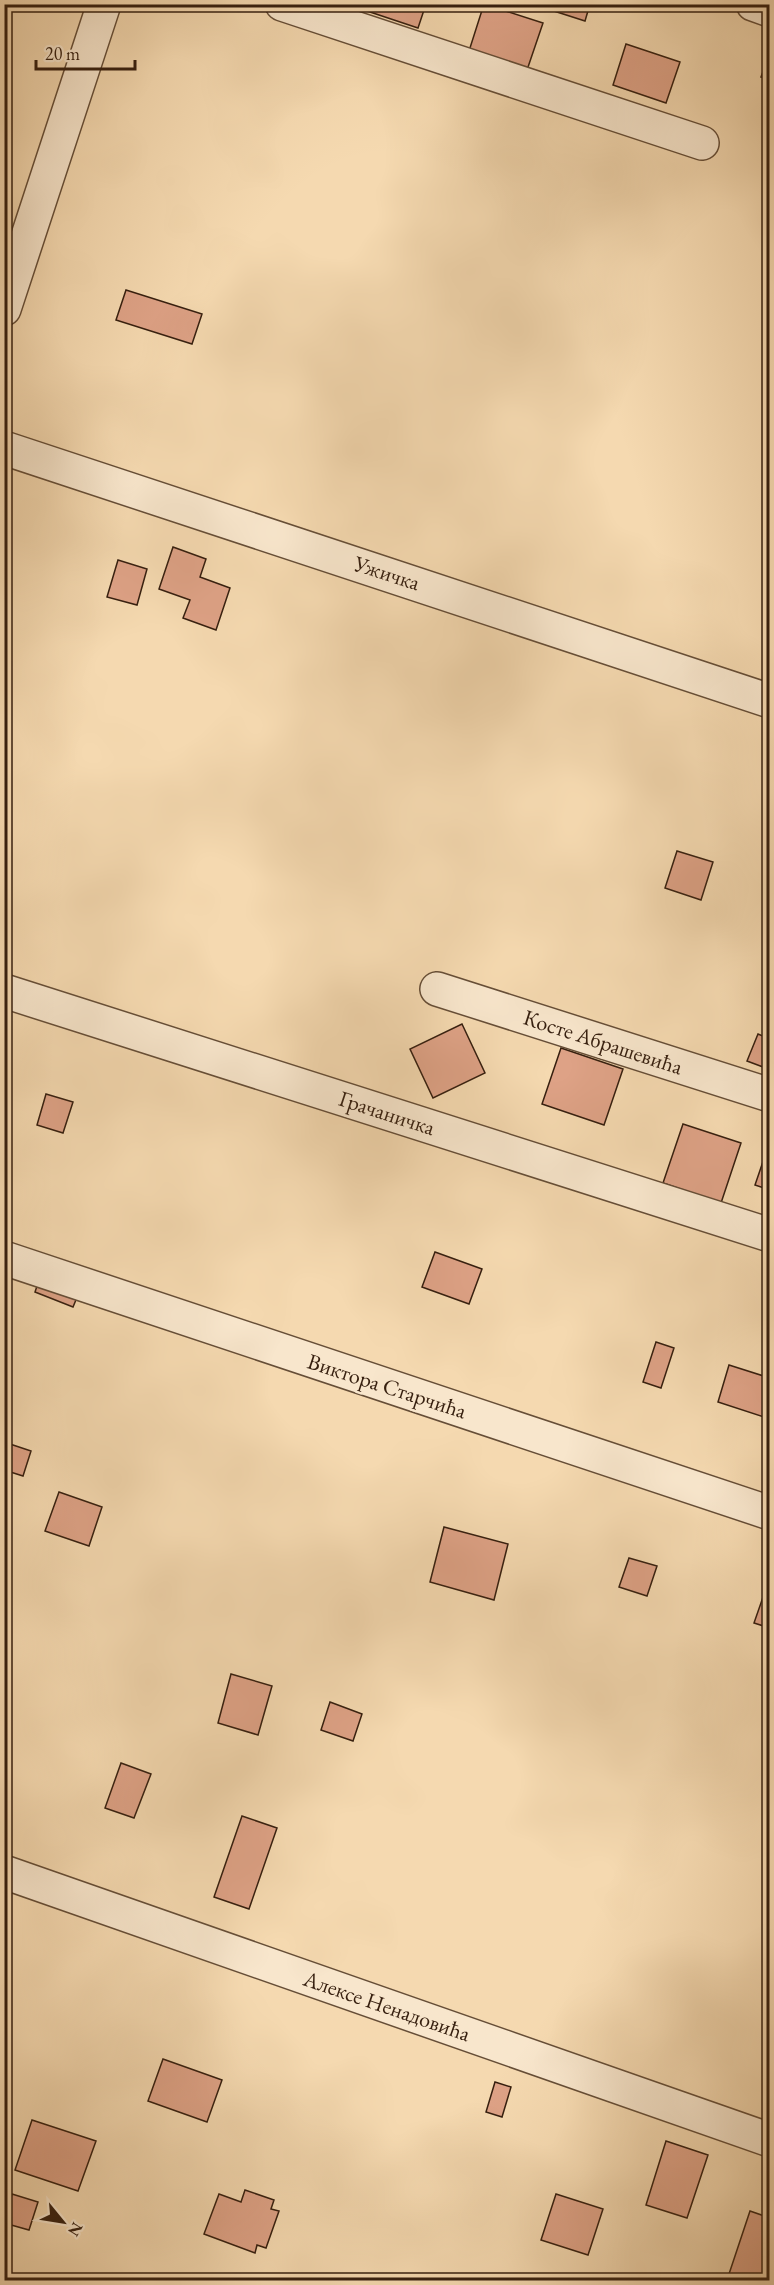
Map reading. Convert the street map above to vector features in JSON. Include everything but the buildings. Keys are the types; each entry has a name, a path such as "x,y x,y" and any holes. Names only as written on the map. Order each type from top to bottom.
{"street":[{"path":"4,309 104,4"},
{"path":"282,4 702,143"},
{"path":"753,4 770,10"},
{"name":"Ужичка","path":"4,448 770,701"},
{"name":"Косте Абрашевића","path":"437,989 770,1095"},
{"name":"Грачаничка","path":"4,991 770,1235"},
{"name":"Виктора Старчића","path":"4,1258 770,1513"},
{"name":"Алексе Ненадовића","path":"4,1872 770,2140"}]}
